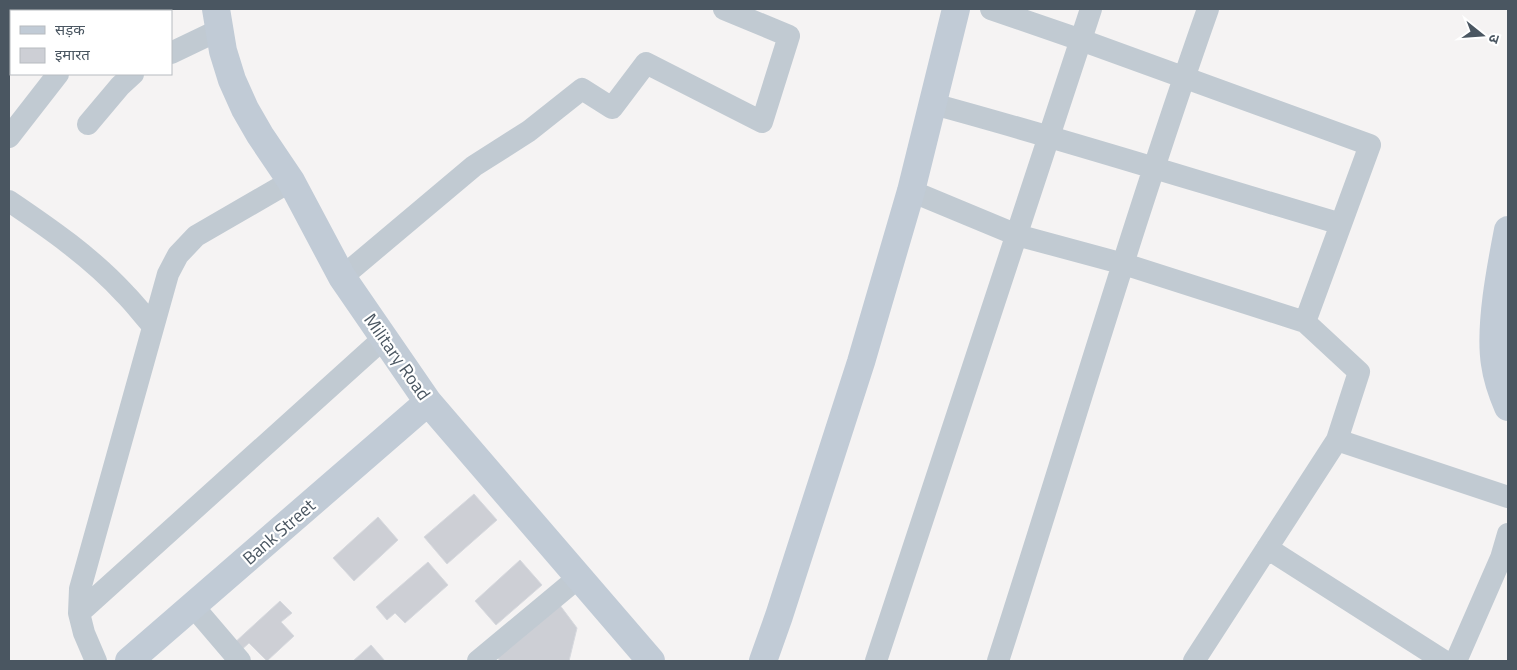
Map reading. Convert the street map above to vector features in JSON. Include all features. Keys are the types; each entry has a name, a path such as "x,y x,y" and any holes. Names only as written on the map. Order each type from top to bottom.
{"street":[{"path":"342,277 474,166 529,131 582,89 612,108 646,63 762,122 789,36 724,9"},
{"path":"763,661 861,362 911,191 956,9"},
{"path":"991,9 1183,76 1370,145 1304,322"},
{"path":"876,661 1092,9"},
{"path":"998,661 1077,406 1183,76 1208,9"},
{"path":"172,52 218,19"},
{"name":"Military Road","path":"218,19 223,51 232,80 245,109 291,181 342,277 428,402 651,661"},
{"path":"9,138 57,75"},
{"path":"88,124 120,86 132,75"},
{"path":"933,104 1050,136 1340,224"},
{"path":"96,661 84,633 79,613 80,589 168,274 178,255 196,236 291,181"},
{"path":"911,191 1017,235 1124,264 1304,322 1359,372 1337,440 1194,661"},
{"path":"9,201 45,225 83,256 124,293 152,326"},
{"path":"1505,392 1494,362 1494,324 1505,270 1508,230"},
{"path":"79,613 384,338"},
{"name":"Bank Street","path":"129,661 428,402"},
{"path":"1337,440 1508,498"},
{"path":"1456,661 1494,574 1508,534"},
{"path":"1267,548 1444,661"},
{"path":"478,661 579,577"},
{"path":"193,606 240,661"}],"building":[{"path":"474,494 497,520 447,564 424,537"},
{"path":"378,517 398,540 354,581 333,558"},
{"path":"520,560 542,585 496,625 475,601"},
{"path":"428,562 448,585 405,623 395,613 387,620 376,607"},
{"path":"556,600 577,628 569,661 500,661 493,652"},
{"path":"280,601 292,613 281,622 294,636 267,661 249,643 239,652 232,645"},
{"path":"371,645 385,661 353,661"}]}
